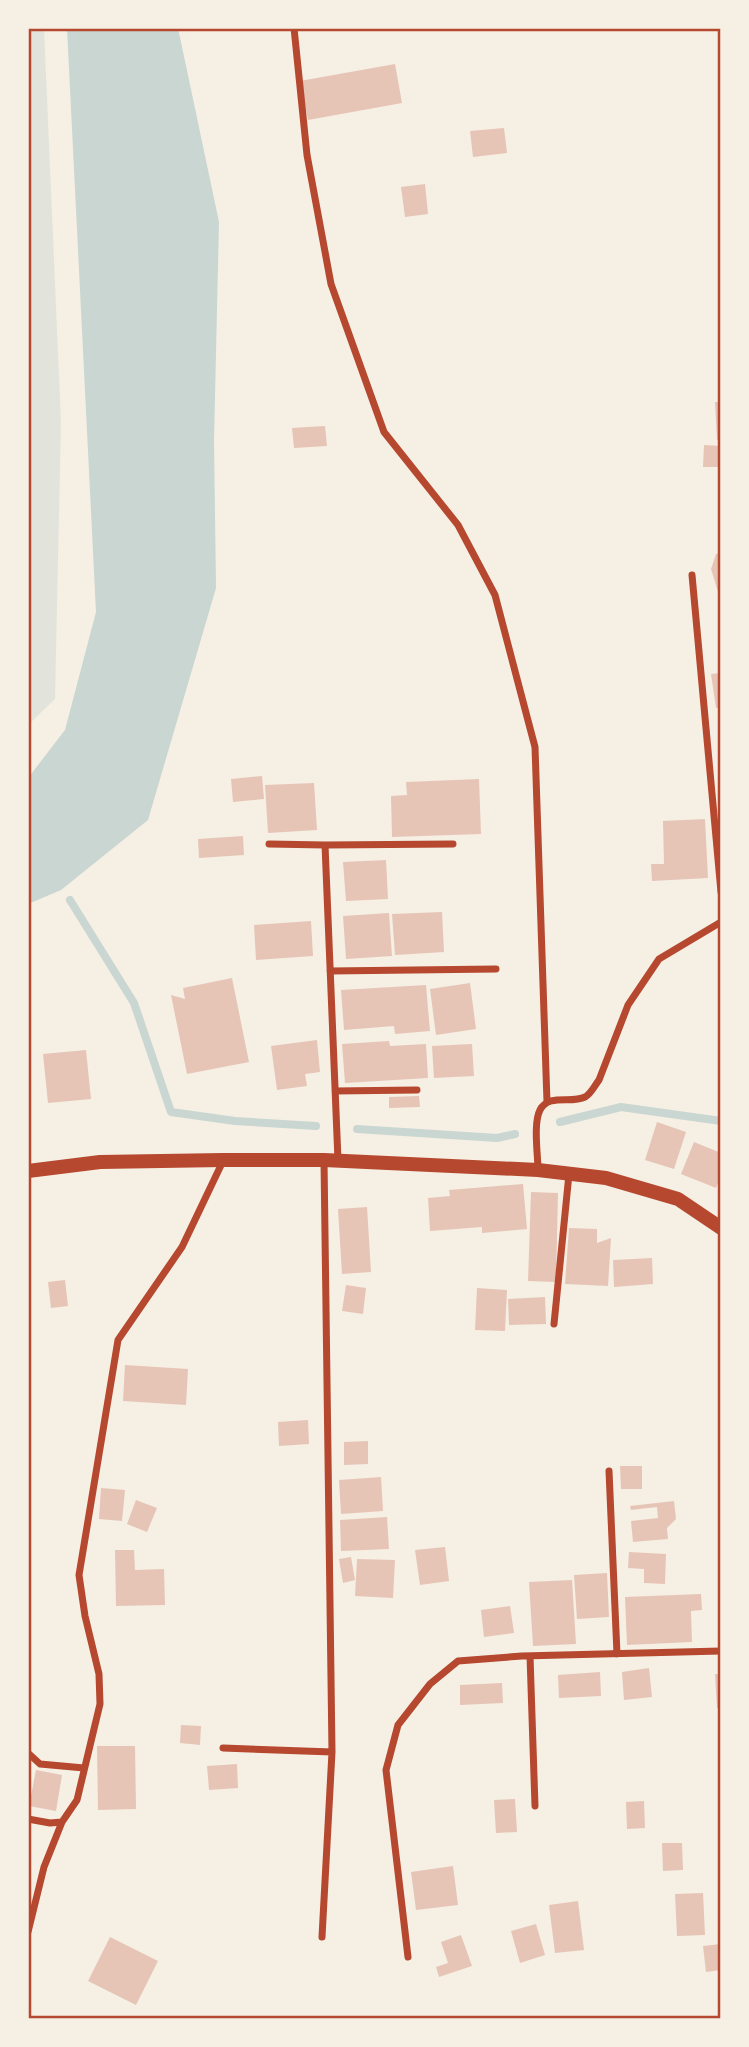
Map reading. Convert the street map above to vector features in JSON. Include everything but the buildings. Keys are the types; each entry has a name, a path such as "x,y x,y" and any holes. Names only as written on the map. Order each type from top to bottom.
{"main road":[{"path":"28,1171 100,1162 223,1160 331,1161 538,1170 606,1178 678,1199 721,1228"}],"street":[{"path":"294,28 307,155 331,284 384,432 458,525 495,595 535,747 547,1102 538,1114 538,1170"},
{"path":"692,575 721,892"},
{"path":"269,844 453,844"},
{"path":"322,1937 332,1752 331,1161 335,1091 325,845"},
{"path":"547,1102 585,1097 592,1090 599,1080 628,1004 659,959 721,922"},
{"path":"330,971 496,969"},
{"path":"335,1091 417,1090"},
{"path":"28,1932 44,1867 62,1822 77,1800 100,1704 99,1674 85,1616 79,1575 118,1340 182,1247 223,1160"},
{"path":"554,1324 569,1174"},
{"path":"609,1471 617,1654"},
{"path":"408,1957 386,1770 398,1725 430,1684 458,1661 530,1656 721,1651"},
{"path":"530,1656 535,1806"},
{"path":"223,1748 332,1752"},
{"path":"28,1753 40,1764 84,1768"},
{"path":"28,1819 62,1822"}],"shaded area":[{"path":"28,28 44,28 61,422 55,699 28,725"},
{"path":"67,28 178,28 219,222 214,440 216,588 148,820 61,890 28,904 28,778 65,730 96,612"}],"waterway":[{"path":"70,900 134,1003 171,1112 235,1121 316,1126"},
{"path":"560,1122 621,1107 721,1121"},
{"path":"357,1129 497,1138 515,1134"}]}
